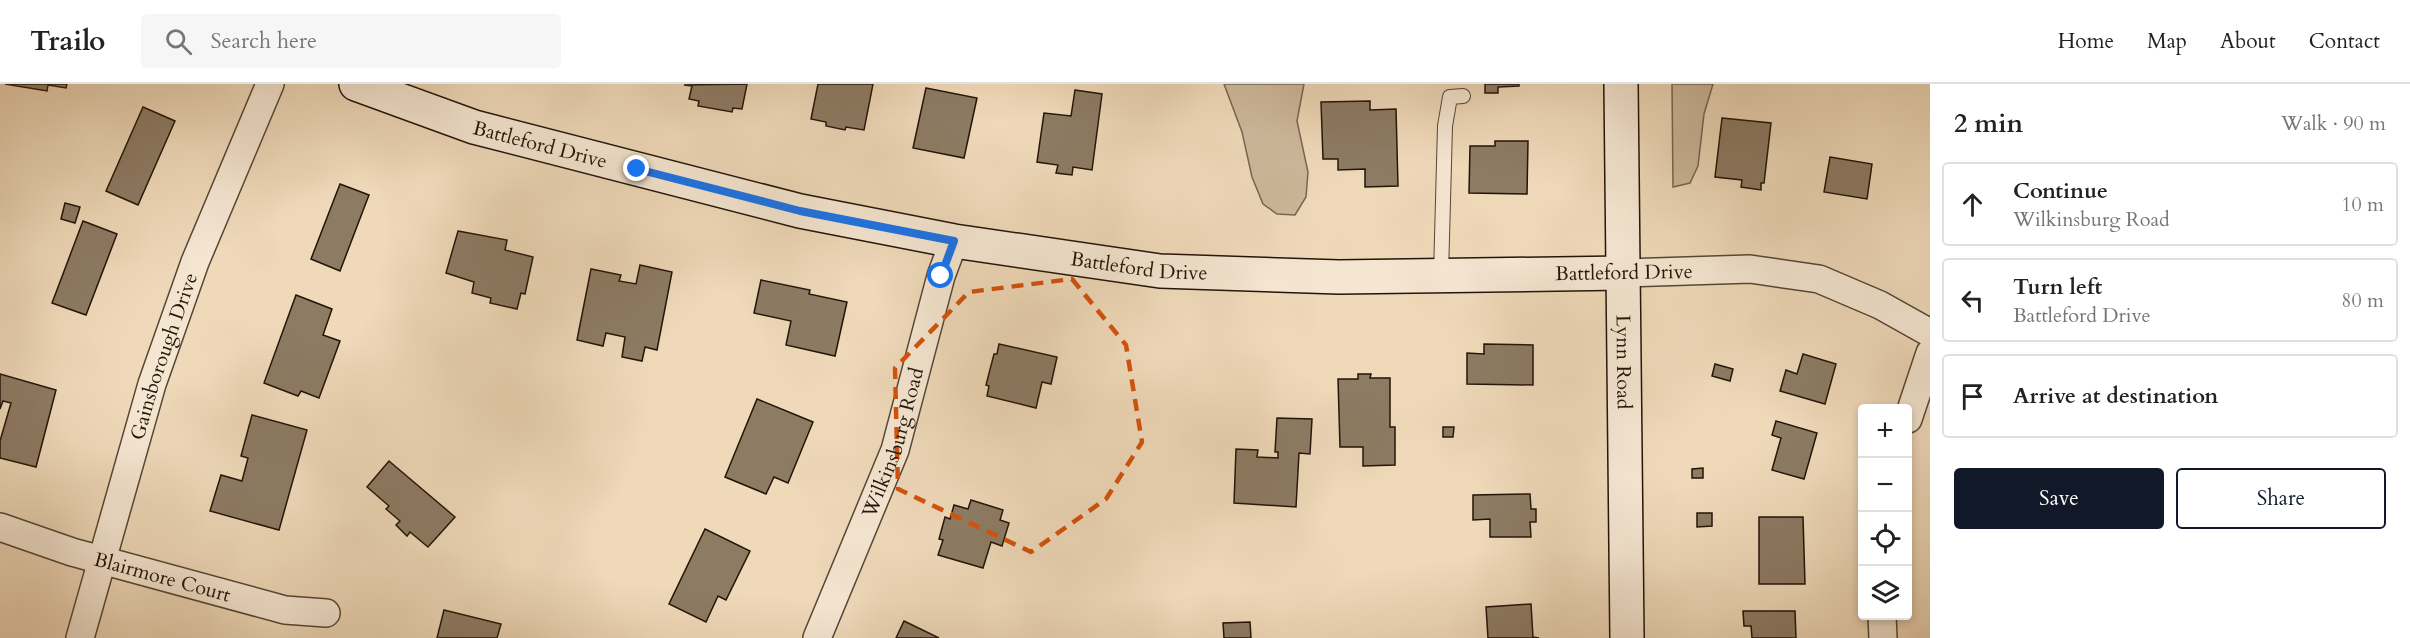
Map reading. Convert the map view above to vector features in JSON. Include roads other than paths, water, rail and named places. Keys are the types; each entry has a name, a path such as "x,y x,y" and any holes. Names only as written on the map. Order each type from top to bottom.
{"street":[{"name":"Gainsborough Drive","path":"80,638 152,384 195,262 270,84"},
{"name":"Battleford Drive","path":"356,84 496,133 800,211 954,241 1160,271 1339,277 1750,269 1818,279 1880,305 1930,333"},
{"name":"Lynn Road","path":"1621,84 1627,638"},
{"name":"Wilkinsburg Road","path":"817,638 895,450 941,276 954,241"},
{"path":"1912,407 1930,352"},
{"name":"Blairmore Court","path":"0,526 72,552 285,610 326,613"},
{"path":"1882,620 1883,638"}],"lane":[{"path":"1441,275 1445,126 1450,97 1463,96"}]}
